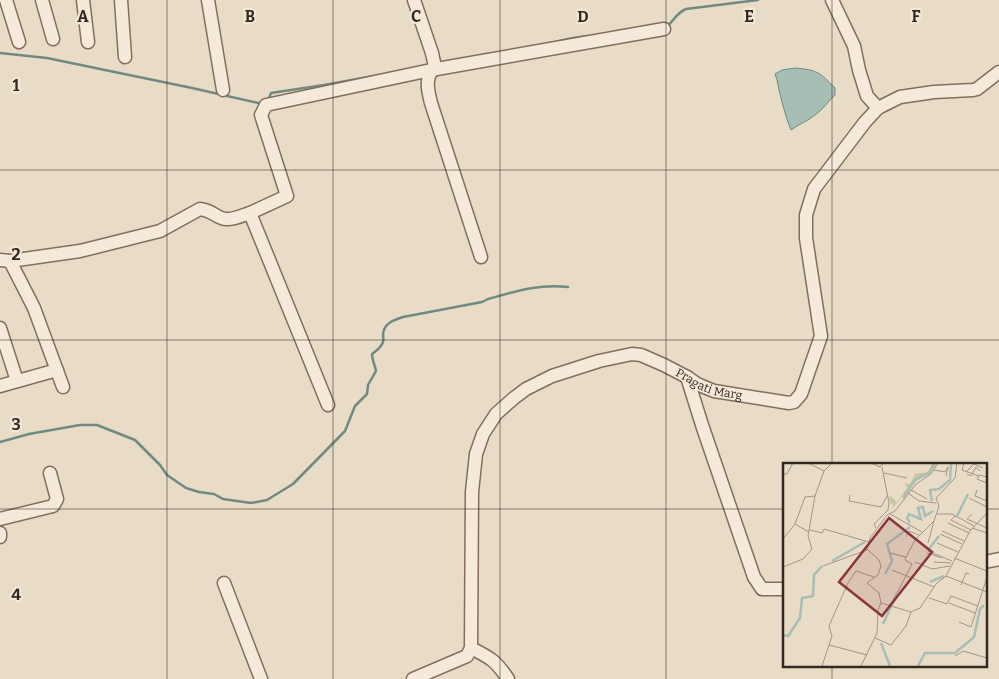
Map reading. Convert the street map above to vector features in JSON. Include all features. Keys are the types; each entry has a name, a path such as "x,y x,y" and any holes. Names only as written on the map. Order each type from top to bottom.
{"street":[{"path":"6,0 19,42"},
{"path":"42,0 52,39"},
{"path":"83,0 88,42"},
{"path":"121,0 124,57"},
{"path":"208,0 223,90"},
{"path":"414,0 435,67 431,70 427,84 431,103 481,257"},
{"path":"832,0 854,46 867,96 878,108"},
{"path":"64,387 34,308 5,260 80,251 160,231 200,209 211,211 228,220 250,213 287,196 260,115 266,105 431,70 664,29"},
{"name":"Pragati Marg","path":"471,648 472,492 476,454 483,434 496,414 526,389 552,376 600,361 632,354 641,355 687,376 697,384 714,391 789,403 794,402 801,394 821,336 814,280 806,238 806,215 814,189 865,122 878,108 900,97 977,89 999,72"},
{"path":"250,213 328,406"},
{"path":"0,328 17,381"},
{"path":"0,386 57,370"},
{"path":"687,376 702,426 754,577 762,589 783,589"},
{"path":"0,519 53,506 57,499 50,473"},
{"path":"986,562 999,559"},
{"path":"224,583 261,679"},
{"path":"413,679 467,656 471,648 487,656 498,665 508,679"}],"shaded area":[{"path":"795,68 814,71 821,75 835,88 835,95 818,113 791,130 775,74 782,70"}],"waterway":[{"path":"667,26 680,12 686,9 758,0"},
{"path":"546,44 587,36"},
{"path":"0,53 47,58 263,104"},
{"path":"268,101 271,93 374,76"},
{"path":"0,442 29,434 80,425 97,425 135,440 160,465 167,475 186,488 214,494 223,499 251,503 267,500 293,484 345,431 355,406 367,394 368,385 376,371 372,354 382,344 385,327 390,322 403,317 482,302 528,289 547,286 568,287"}]}
